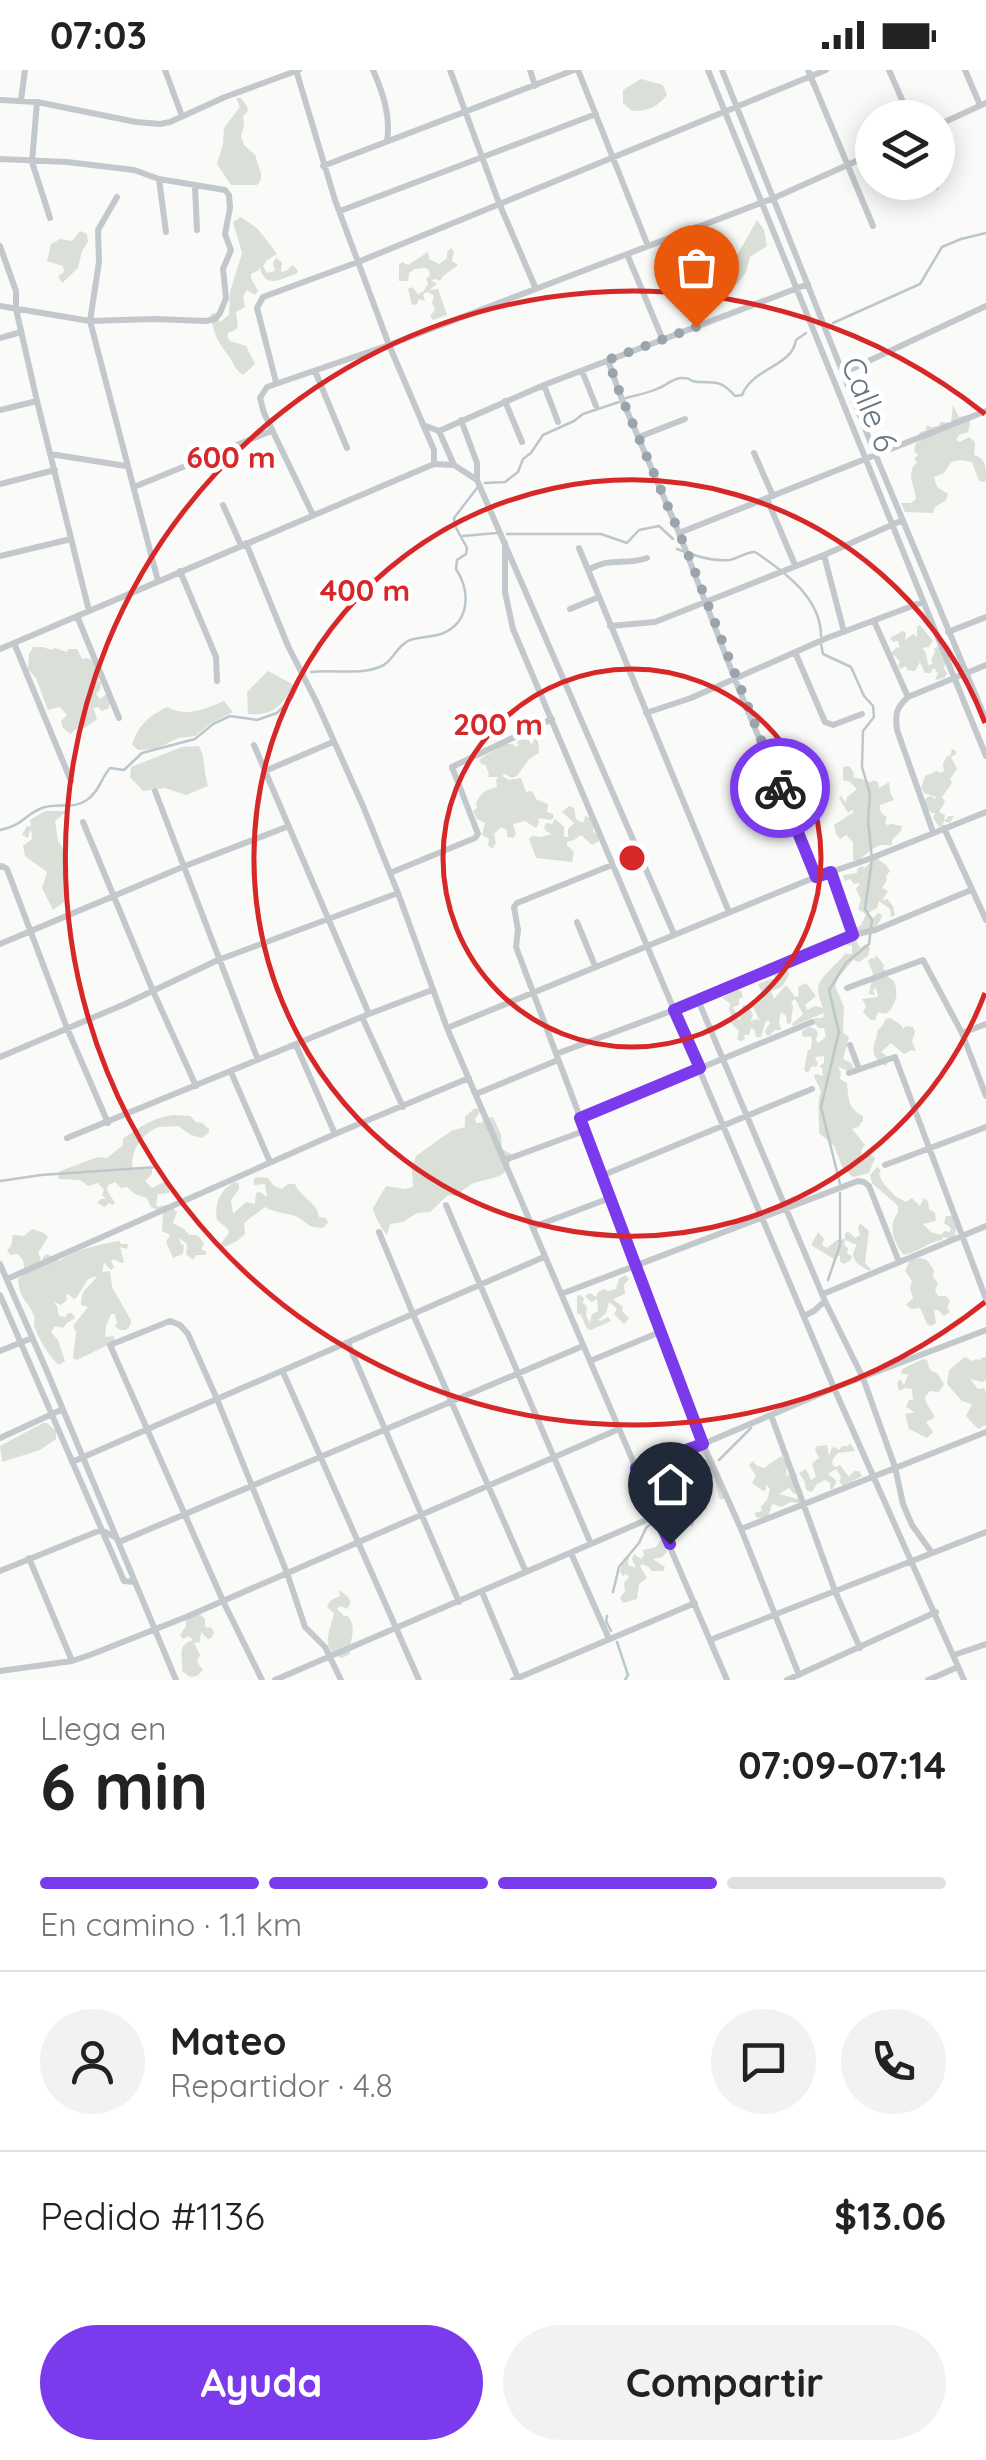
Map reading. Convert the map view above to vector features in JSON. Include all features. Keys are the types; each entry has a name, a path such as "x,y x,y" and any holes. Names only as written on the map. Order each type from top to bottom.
{"street":[{"path":"20,100 25,70"},
{"path":"165,70 182,116"},
{"path":"373,70 390,128 387,141"},
{"path":"450,70 536,289"},
{"path":"530,70 535,86"},
{"path":"323,166 576,70 648,246"},
{"name":"Calle 6","path":"708,70 986,756"},
{"name":"Calle 6","path":"722,70 986,720"},
{"path":"276,382 257,308 263,297 500,204 809,73 826,70"},
{"path":"889,70 902,100"},
{"path":"955,117 983,104 965,70"},
{"path":"0,100 37,102 160,124 298,71 323,166 389,345 434,450 434,464"},
{"path":"809,73 873,226"},
{"path":"37,102 32,162 50,218"},
{"path":"340,211 596,114"},
{"path":"388,118 406,134"},
{"path":"0,159 134,170 159,179 226,190 230,208 225,234 231,250 223,266 226,298 218,316 206,322 155,318 90,321 0,306"},
{"path":"313,515 271,430 260,398 267,387 389,345 696,228 855,162"},
{"path":"159,179 166,232"},
{"path":"195,186 197,230"},
{"path":"118,197 98,230 99,262 90,321 158,581"},
{"path":"696,228 713,272"},
{"path":"0,246 16,291 21,332 89,611"},
{"path":"628,254 663,340"},
{"path":"423,425 439,430 544,385 808,284"},
{"path":"843,373 986,306"},
{"path":"0,338 21,332"},
{"path":"608,360 816,877"},
{"path":"315,371 348,448"},
{"path":"582,371 596,406"},
{"path":"544,385 558,422"},
{"path":"839,394 850,389"},
{"path":"505,401 522,442"},
{"path":"0,410 37,402"},
{"path":"679,533 986,411"},
{"path":"639,437 685,419"},
{"path":"461,420 477,463 477,480 674,934"},
{"path":"134,487 271,430"},
{"path":"439,430 458,468"},
{"path":"754,453 795,565"},
{"path":"50,454 126,466"},
{"path":"458,468 477,463"},
{"path":"0,649 434,464 458,468 477,480"},
{"path":"0,484 55,470"},
{"path":"223,505 334,742 398,893 447,1028 727,1680"},
{"path":"610,626 655,622 903,520"},
{"path":"0,556 71,539"},
{"path":"505,543 505,592 513,628 872,1478 913,1560 964,1680"},
{"path":"579,548 729,912"},
{"path":"824,554 844,632"},
{"path":"588,570 601,563 632,563 647,558"},
{"path":"180,571 216,657 217,680"},
{"path":"570,609 599,597"},
{"path":"646,713 924,602"},
{"path":"76,616 119,718"},
{"path":"948,632 986,616"},
{"path":"874,621 908,697"},
{"path":"14,643 71,781"},
{"path":"794,652 826,722 833,725 862,714"},
{"path":"933,832 896,730 895,715 908,697 986,665"},
{"path":"390,873 478,834 452,768 552,720"},
{"path":"265,771 334,742"},
{"path":"254,745 402,1107"},
{"path":"155,790 258,1060"},
{"path":"447,1028 986,812"},
{"path":"83,822 196,1086"},
{"path":"0,944 289,826"},
{"path":"944,828 986,920"},
{"path":"612,865 518,903 514,908 516,947 703,1444 742,1529 799,1675"},
{"path":"0,867 7,869 108,1123"},
{"path":"831,872 853,935"},
{"path":"476,1094 853,935 971,890"},
{"path":"0,1058 218,960 398,893"},
{"path":"577,922 595,966"},
{"path":"847,988 920,959 924,962 962,1033 986,1096"},
{"path":"66,1138 432,990"},
{"path":"698,1000 824,1298 862,1378 903,1504 932,1554"},
{"path":"580,1118 812,1022"},
{"path":"962,1033 986,1024"},
{"path":"296,1045 335,1134"},
{"path":"850,1045 859,1069"},
{"path":"849,1073 895,1057 986,1299"},
{"path":"232,1072 270,1162"},
{"path":"6,1279 468,1078"},
{"path":"602,1176 812,1089"},
{"path":"886,1164 986,1127"},
{"path":"505,1160 584,1131"},
{"path":"561,1294 858,1180 869,1186 899,1262"},
{"path":"532,1227 610,1198"},
{"path":"446,1205 590,1544"},
{"path":"804,1316 824,1298 986,1226"},
{"path":"379,1232 526,1572"},
{"path":"72,1462 544,1257"},
{"path":"0,1264 176,1680"},
{"path":"0,1295 124,1582 135,1582"},
{"path":"262,1680 110,1346 170,1321 188,1334 288,1573 305,1626 325,1647 341,1680"},
{"path":"636,1468 986,1330"},
{"path":"590,1361 660,1332"},
{"path":"0,1351 32,1338"},
{"path":"348,1342 459,1602"},
{"path":"118,1540 583,1346"},
{"path":"283,1372 420,1680"},
{"path":"0,1438 63,1409"},
{"path":"771,1415 860,1648"},
{"path":"0,1671 72,1661 154,1630 619,1429"},
{"path":"742,1529 986,1432"},
{"path":"276,1680 658,1515"},
{"path":"101,1530 118,1540"},
{"path":"0,1571 101,1530"},
{"path":"710,1640 986,1532"},
{"path":"571,1553 608,1640"},
{"path":"30,1558 72,1661"},
{"path":"482,1592 516,1679 695,1602"},
{"path":"788,1680 936,1612"},
{"path":"954,1655 986,1644"},
{"path":"928,1680 958,1667"}],"shaded area":[{"path":"641,79 663,85 667,95 651,108 632,111 623,103 623,90"},
{"path":"236,98 247,106 241,136 256,156 261,174 257,185 231,185 217,164 224,128 240,107"},
{"path":"241,217 258,229 277,254 263,266 267,273 275,271 276,258 282,262 281,272 293,265 298,271 275,281 266,279 260,267 251,274 258,291 255,295 247,290 243,296 245,307 236,312 238,327 227,336 230,341 246,346 255,364 243,375 218,341 210,315 214,313 220,322 229,315 230,292 242,253 233,222"},
{"path":"757,220 767,246 750,257 738,283 726,290 718,276 720,264 732,264"},
{"path":"80,231 87,234 88,242 78,268 62,283 58,276 64,272 63,266 47,261 51,244 60,239 72,241"},
{"path":"451,248 452,261 458,265 440,281 431,280 437,284 429,290 438,289 447,315 433,320 430,316 435,310 434,296 423,294 425,301 419,299 412,305 408,289 412,287 418,294 424,291 429,270 415,269 409,273 408,281 399,281 399,265 408,265 428,252 429,259 439,264"},
{"path":"953,405 959,417 969,415 970,424 968,432 956,440 969,437 975,442 974,455 984,464 986,480 979,481 972,462 951,462 944,473 934,477 937,487 948,494 946,500 933,513 905,512 901,503 916,499 911,475 917,462 914,450 920,432 927,425 951,423"},
{"path":"920,625 933,641 922,648 928,665 933,664 934,649 938,646 946,662 944,678 935,680 938,673 934,668 925,673 920,662 915,671 907,670 906,666 900,669 900,662 890,654 897,647 900,649 898,641 890,638 903,631 905,640 913,634 917,637"},
{"path":"33,647 67,652 77,649 82,659 95,663 101,682 96,694 100,699 111,694 109,708 93,708 97,719 70,734 61,721 67,715 60,707 48,710 36,678 28,669"},
{"path":"268,671 294,685 276,708 248,714 247,692"},
{"path":"224,701 233,712 195,736 178,738 156,749 138,750 132,745 145,722 167,707 189,712"},
{"path":"535,737 539,753 529,759 517,776 502,776 509,780 521,778 526,792 532,791 537,800 548,804 547,812 554,817 538,818 536,828 525,821 513,824 513,838 507,837 507,830 501,827 494,834 496,843 492,849 489,839 482,835 485,823 473,811 483,793 497,787 499,777 487,777 485,764 479,760 502,744 516,747 522,738 532,745"},
{"path":"199,746 208,786 186,795 165,788 143,791 130,777 131,767 182,747"},
{"path":"952,749 956,751 951,757 957,769 942,797 942,826 933,818 935,813 923,805 926,798 936,797 921,788 925,776 944,771 943,764"},
{"path":"849,766 854,778 878,782 879,788 889,782 894,800 880,805 880,810 887,817 887,825 902,826 892,845 876,847 861,861 853,860 853,842 846,835 840,839 834,825 854,812 848,813 839,798 846,803 857,789 843,780 843,767"},
{"path":"569,806 580,822 584,822 585,816 594,819 593,831 598,842 592,845 581,835 567,842 574,852 572,862 536,858 529,839 552,834 544,827 555,819 564,827 564,837 568,837 568,829 574,823 562,812"},
{"path":"45,811 67,811 55,821 58,841 68,855 64,902 53,910 42,888 47,872 25,856 23,846 32,839 31,828 28,838 22,835 27,826 31,827 30,820"},
{"path":"875,857 890,871 882,888 888,891 882,901 887,899 895,915 891,917 890,909 879,901 877,908 868,913 873,918 878,913 882,915 878,924 854,932 866,914 858,909 861,900 856,889 860,883 845,881 843,877 857,873 861,866 865,868"},
{"path":"855,938 860,948 866,944 870,948 868,956 859,962 853,960 835,986 844,1007 843,1033 849,1037 843,1059 854,1069 850,1072 837,1066 840,1079 847,1083 851,1106 863,1116 858,1127 852,1129 865,1145 862,1157 870,1154 875,1158 869,1173 853,1177 843,1169 834,1146 819,1133 821,1091 814,1076 823,1076 819,1066 824,1063 824,1056 815,1057 818,1064 808,1073 804,1070 812,1039 804,1037 802,1031 815,1029 818,1043 826,1037 824,1028 814,1023 824,1013 793,1026 803,1014 795,999 791,1002 791,1023 787,1024 781,1012 781,1030 766,1034 768,1020 761,1037 756,1037 751,1028 741,1041 737,1039 739,1031 730,1022 730,1003 722,998 736,989 741,991 739,1005 733,1007 740,1021 743,1005 748,1005 753,1015 750,1021 760,1021 753,1007 763,994 758,984 776,981 774,973 782,968 789,975 782,987 771,991 774,999 785,986 795,997 799,996 798,987 806,983 816,996 805,1005 807,1010 823,1008 819,985 845,954 852,954 852,945 844,941"},
{"path":"876,955 894,981 896,995 886,1014 878,1012 875,1020 871,1020 863,1012 866,1006 862,999 878,997 876,988 875,995 869,994 873,973 868,961"},
{"path":"890,1018 903,1029 913,1027 916,1051 904,1054 891,1043 881,1052 890,1058 886,1066 873,1050 878,1029"},
{"path":"475,1108 481,1110 476,1123 493,1117 502,1149 511,1154 507,1170 470,1185 456,1196 448,1195 430,1212 390,1224 387,1235 373,1208 386,1186 413,1187 416,1156 451,1131 465,1127 465,1117"},
{"path":"173,1115 190,1116 209,1132 202,1138 178,1126 159,1127 142,1138 132,1163 133,1170 152,1168 145,1181 152,1188 164,1182 169,1186 169,1193 158,1194 156,1204 173,1208 177,1212 173,1223 203,1242 201,1249 207,1252 193,1260 186,1254 187,1244 179,1238 184,1245 183,1254 173,1258 166,1242 170,1235 162,1231 163,1213 151,1207 147,1198 115,1182 107,1190 115,1203 105,1207 97,1203 106,1199 98,1183 88,1186 80,1180 58,1176 60,1171 98,1157 107,1158 134,1131"},
{"path":"877,1167 883,1183 895,1196 906,1202 912,1198 920,1206 924,1198 928,1201 936,1221 923,1224 931,1232 950,1232 951,1228 944,1223 946,1216 952,1216 955,1236 943,1237 904,1255 892,1229 898,1206 872,1183 870,1175"},
{"path":"257,1177 268,1178 282,1189 295,1184 328,1223 323,1228 314,1227 295,1216 265,1207 244,1223 245,1234 220,1249 229,1233 217,1220 219,1198 234,1182 239,1183 239,1189 231,1200 233,1214 246,1202 255,1204 256,1193 267,1197 265,1184 254,1185"},
{"path":"860,1223 869,1231 865,1263 869,1271 855,1260 857,1245 845,1240 847,1254 852,1256 843,1264 840,1255 834,1259 811,1245 818,1232 827,1248 845,1239 848,1231 855,1238 860,1235"},
{"path":"32,1229 48,1237 38,1253 42,1265 47,1254 59,1261 95,1246 119,1241 128,1244 127,1249 120,1247 124,1262 114,1259 111,1270 104,1263 102,1272 110,1271 112,1287 131,1320 126,1330 120,1330 115,1326 115,1314 111,1314 105,1337 113,1336 116,1341 73,1358 73,1326 88,1307 81,1305 83,1294 97,1276 88,1279 74,1299 68,1294 61,1305 54,1302 59,1316 72,1313 75,1318 63,1328 55,1326 51,1332 65,1361 59,1365 52,1357 37,1334 34,1316 20,1292 18,1279 25,1273 23,1260 7,1250 13,1235 24,1236"},
{"path":"910,1260 927,1260 934,1270 938,1296 946,1296 950,1301 950,1312 944,1316 934,1310 936,1323 931,1326 920,1308 906,1305 913,1298 912,1281 905,1271"},
{"path":"625,1275 629,1279 624,1285 625,1294 613,1299 629,1318 624,1324 609,1302 606,1313 598,1320 608,1317 611,1321 587,1329 577,1313 577,1296 584,1298 590,1323 592,1314 598,1311 597,1299 591,1302 585,1296 590,1293 596,1297 604,1289 616,1289"},
{"path":"965,1357 972,1361 986,1357 986,1380 970,1379 986,1393 986,1425 978,1429 966,1416 972,1404 962,1401 947,1384 949,1370"},
{"path":"923,1359 944,1384 939,1392 930,1391 925,1397 934,1418 926,1422 933,1432 927,1438 909,1429 905,1414 915,1412 906,1407 913,1400 912,1389 899,1391 897,1382 900,1379 904,1385 908,1374 901,1374 902,1369"},
{"path":"43,1423 56,1431 56,1439 40,1450 2,1462 0,1446"},
{"path":"850,1443 855,1451 838,1453 832,1464 840,1465 849,1477 854,1471 862,1476 843,1486 836,1469 828,1474 836,1480 832,1490 825,1480 812,1492 806,1490 799,1473 806,1469 811,1480 816,1477 812,1463 819,1458 817,1446 827,1445 829,1456 832,1448 839,1450"},
{"path":"702,1449 725,1498 719,1497 714,1477 706,1484 699,1482 699,1492 693,1501 699,1511 693,1516 692,1527 683,1520 676,1522 674,1515 685,1514 690,1508 677,1496 681,1491 678,1482 689,1476 696,1479 701,1473 699,1467 707,1467"},
{"path":"781,1456 786,1463 786,1476 795,1472 794,1481 803,1492 794,1494 789,1488 779,1494 801,1500 781,1507 773,1504 768,1516 757,1518 754,1513 762,1511 770,1489 766,1484 763,1491 752,1483 756,1476 749,1465 753,1461 764,1468"},
{"path":"663,1537 667,1552 653,1559 665,1567 663,1571 651,1571 642,1564 647,1578 639,1584 637,1599 623,1603 620,1598 629,1577 620,1572 624,1558 629,1557 628,1565 636,1568 634,1554 641,1559 643,1550 656,1547"},
{"path":"339,1590 351,1602 347,1609 337,1609 348,1616 353,1630 350,1654 342,1658 328,1644 334,1613 327,1607 340,1596"},
{"path":"196,1611 205,1619 205,1627 212,1628 214,1633 208,1639 201,1632 200,1642 194,1643 200,1655 197,1662 203,1670 190,1677 182,1671 182,1652 184,1645 193,1640 180,1635 186,1617"}],"waterway":[{"path":"833,323 920,284 942,247 986,233"},
{"path":"626,398 682,378 718,383 735,396 742,395 755,378 787,356 796,340 806,333"},
{"path":"485,483 505,482 518,472 523,459 543,435 583,414 619,402"},
{"path":"311,672 374,669 386,664 406,642 441,634 458,622 465,597 457,560 466,554 467,548 454,518 477,488"},
{"path":"507,534 601,534 627,543 639,530 659,526 673,539"},
{"path":"463,536 497,533"},
{"path":"677,549 723,560 755,552 789,577 808,598 821,636"},
{"path":"821,644 823,654 851,667 873,706 874,717 863,731 862,767 870,794 872,859 865,909 872,920 869,944 846,963 829,990 839,1032 821,1107 840,1184"},
{"path":"0,830 42,808 82,803 94,793 110,768 124,770 142,753 195,739 230,716 257,720 277,713 292,698 300,680"},
{"path":"0,1181 157,1167"},
{"path":"828,1280 840,1245 840,1193"},
{"path":"719,1460 751,1428"},
{"path":"663,1513 712,1467"},
{"path":"613,1592 619,1567 655,1520"},
{"path":"607,1616 611,1631"},
{"path":"617,1642 628,1675 625,1680"}],"way so far":[{"path":"696,327 608,360 780,788"}],"route":[{"path":"670,1544 636,1468 703,1444 580,1118 700,1068 674,1010 853,935 831,872 816,877 780,788"}]}
